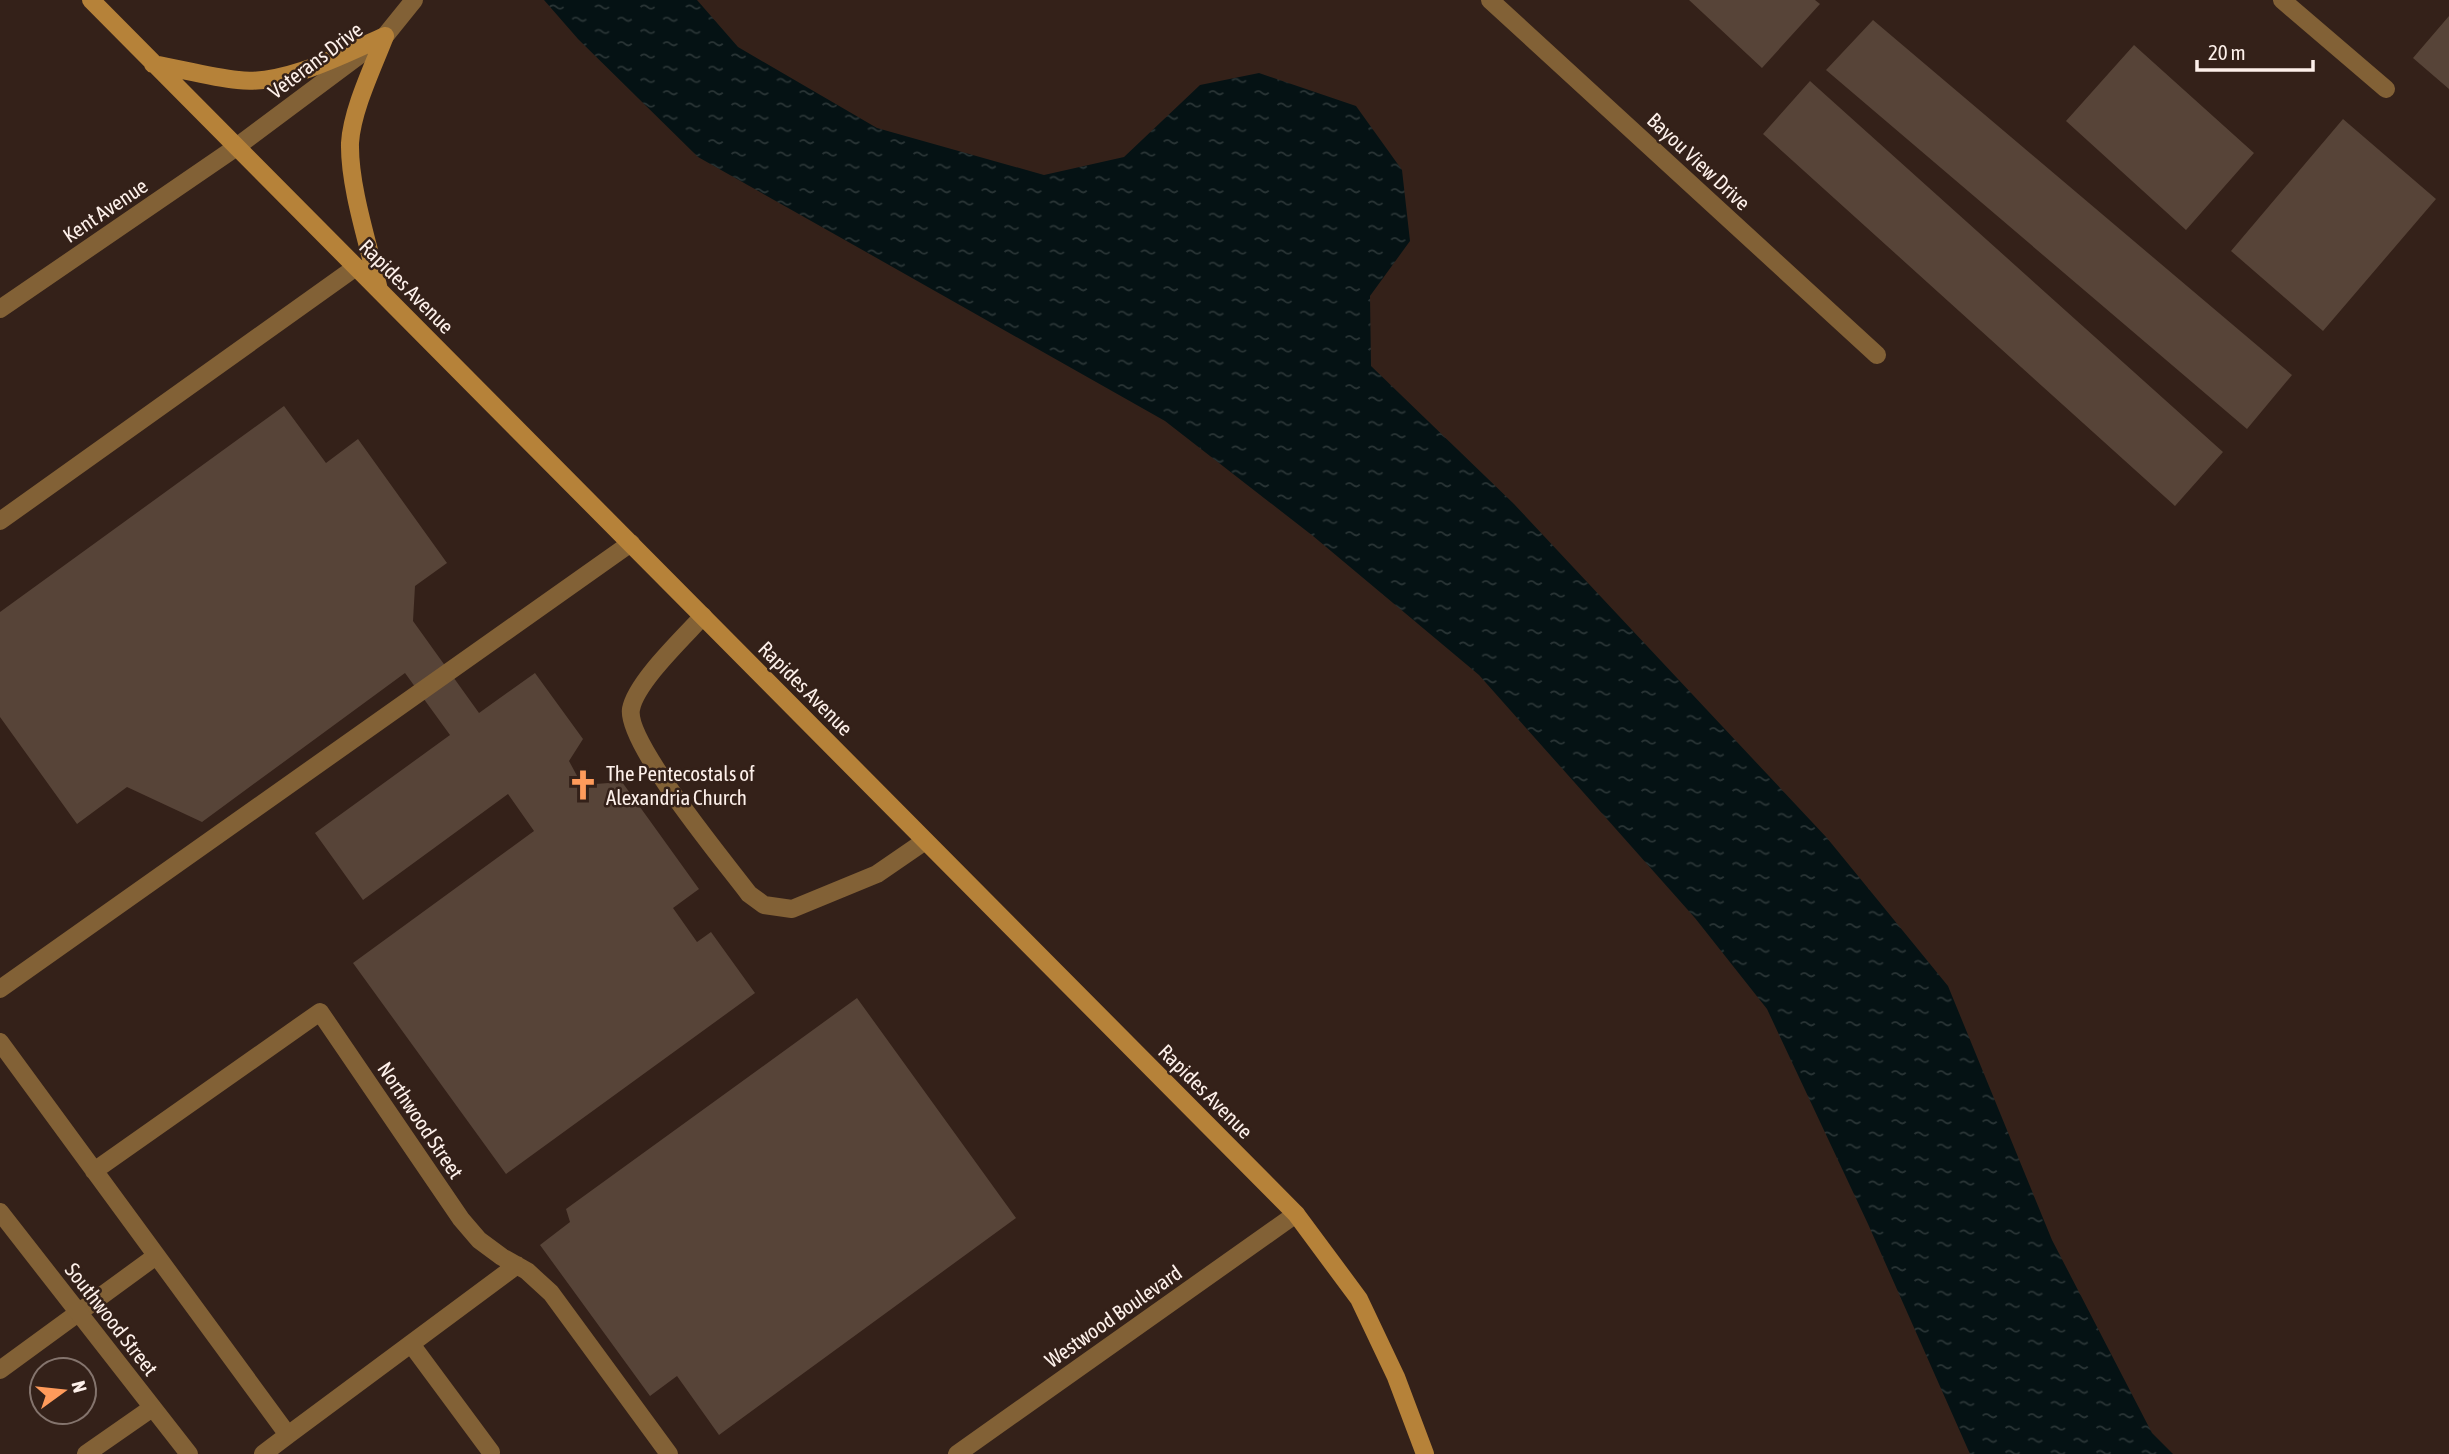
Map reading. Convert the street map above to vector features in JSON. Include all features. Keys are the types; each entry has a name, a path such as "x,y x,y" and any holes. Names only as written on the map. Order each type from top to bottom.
{"main road":[{"name":"Rapides Avenue","path":"91,0 1296,1214 1359,1299 1396,1377 1425,1454"},
{"path":"153,64 240,81 276,77 324,63 385,36"},
{"path":"379,290 354,183 350,142 361,97 385,36"}],"street":[{"name":"Bayou View Drive","path":"1490,0 1877,355"},
{"path":"2281,0 2386,89"},
{"name":"Veterans Drive","path":"235,148 385,36 411,4"},
{"name":"Kent Avenue","path":"0,309 235,148"},
{"path":"0,521 356,267"},
{"path":"0,989 631,543"},
{"path":"703,616 640,689 631,708 631,722 655,768 749,894 764,905 792,909 877,874 925,841"},
{"name":"Northwood Street","path":"94,1171 320,1012 461,1219 479,1240 517,1265 551,1293 669,1454"},
{"path":"0,1042 288,1435"},
{"name":"Southwood Street","path":"0,1212 189,1454"},
{"name":"Westwood Boulevard","path":"957,1454 1296,1214"},
{"path":"0,1370 156,1256"},
{"path":"263,1454 517,1265"},
{"path":"411,1344 491,1452"},
{"path":"86,1454 152,1408"}],"water":[{"path":"544,0 697,0 738,47 877,128 1044,175 1124,157 1200,85 1259,73 1356,106 1402,170 1410,241 1370,296 1371,366 1514,504 1827,838 1948,986 2052,1240 2152,1433 2173,1454 1970,1454 1868,1224 1767,1009 1695,918 1479,675 1313,536 1165,421 698,157 578,39"}],"building":[{"path":"1689,0 1815,0 1820,4 1762,68"},
{"path":"2449,16 2449,89 2413,58"},
{"path":"1873,20 2292,375 2247,429 1826,70"},
{"path":"2134,45 2254,153 2186,230 2066,121"},
{"path":"1810,81 2223,452 2175,506 1763,134"},
{"path":"2343,119 2436,199 2323,331 2231,251"},
{"path":"284,406 326,463 358,439 447,563 415,586 413,621 479,713 535,673 583,739 569,761 582,785 622,782 699,889 673,908 697,942 711,932 755,993 506,1174 353,963 534,831 508,794 363,900 315,833 450,735 405,673 202,822 127,787 77,824 0,717 0,612"},
{"path":"857,998 1016,1218 719,1435 677,1376 650,1396 540,1245 570,1222 566,1209"}],"place":[{"name":"The Pentecostals of Alexandria Church","path":"583,785"}]}
